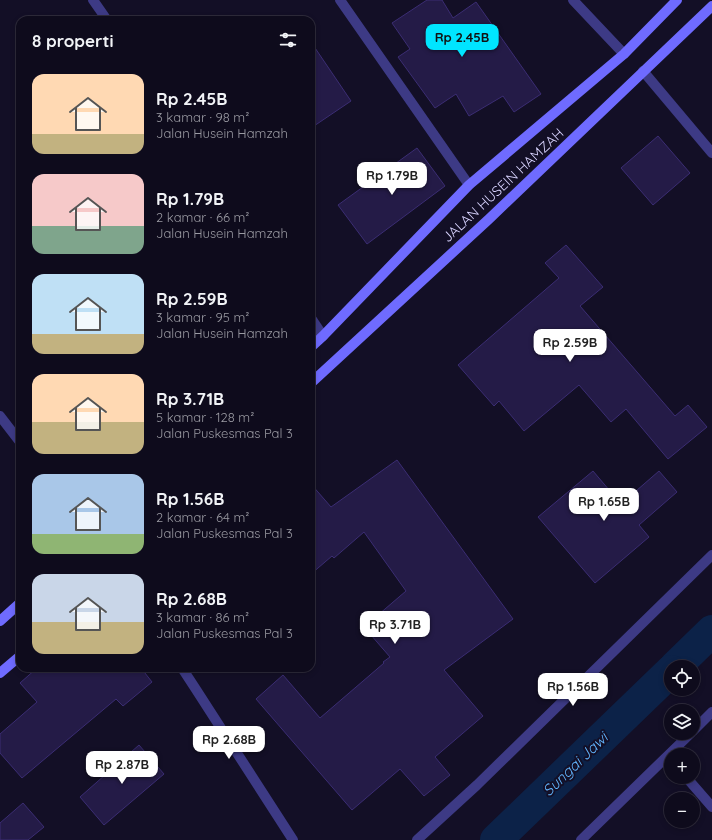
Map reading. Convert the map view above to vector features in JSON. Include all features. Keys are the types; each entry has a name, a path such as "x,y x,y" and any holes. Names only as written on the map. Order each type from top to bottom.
{"street":[{"path":"94,0 104,16"},
{"path":"340,0 469,185"},
{"path":"573,0 624,54"},
{"name":"JALAN HUSEIN HAMZAH","path":"315,343 469,185 624,54 677,0"},
{"name":"JALAN HUSEIN HAMZAH","path":"315,379 489,219 712,6"},
{"path":"643,71 712,153"},
{"path":"315,324 323,336"},
{"path":"0,416 16,437"},
{"path":"417,840 477,785 712,555"},
{"path":"0,621 16,607"},
{"path":"0,673 16,659"},
{"path":"185,672 198,690 293,840"},
{"path":"700,724 712,712"},
{"path":"678,748 685,740"},
{"path":"581,840 664,763"},
{"path":"692,784 712,807"}],"building":[{"path":"427,0 442,0 453,18 476,2 541,94 514,112 503,96 469,116 456,94 435,108 398,57 410,49 392,23"},
{"path":"315,48 351,101 315,125"},
{"path":"658,136 690,173 653,205 621,168"},
{"path":"417,148 445,186 367,244 338,205"},
{"path":"566,245 603,287 580,306 675,416 688,405 707,427 668,459 626,409 611,422 579,385 524,431 499,401 494,406 458,365 559,278 545,263"},
{"path":"397,460 513,619 444,670 483,716 435,757 450,775 424,796 400,769 352,810 256,699 283,675 320,718 390,657 364,627 406,591 364,532 334,558 332,556 315,571 315,489 331,507"},
{"path":"593,471 621,504 659,471 677,492 639,525 649,537 595,583 538,517"},
{"path":"32,672 144,672 152,682 123,706 116,699 22,778 0,753 0,734 37,702 20,683"},
{"path":"139,745 164,774 104,825 80,797"},
{"path":"23,803 44,827 28,840 0,840 0,823"}],"waterway":[{"name":"Sungai Jawi","path":"682,660 712,631"},
{"name":"Sungai Jawi","path":"496,840 664,678"}]}
